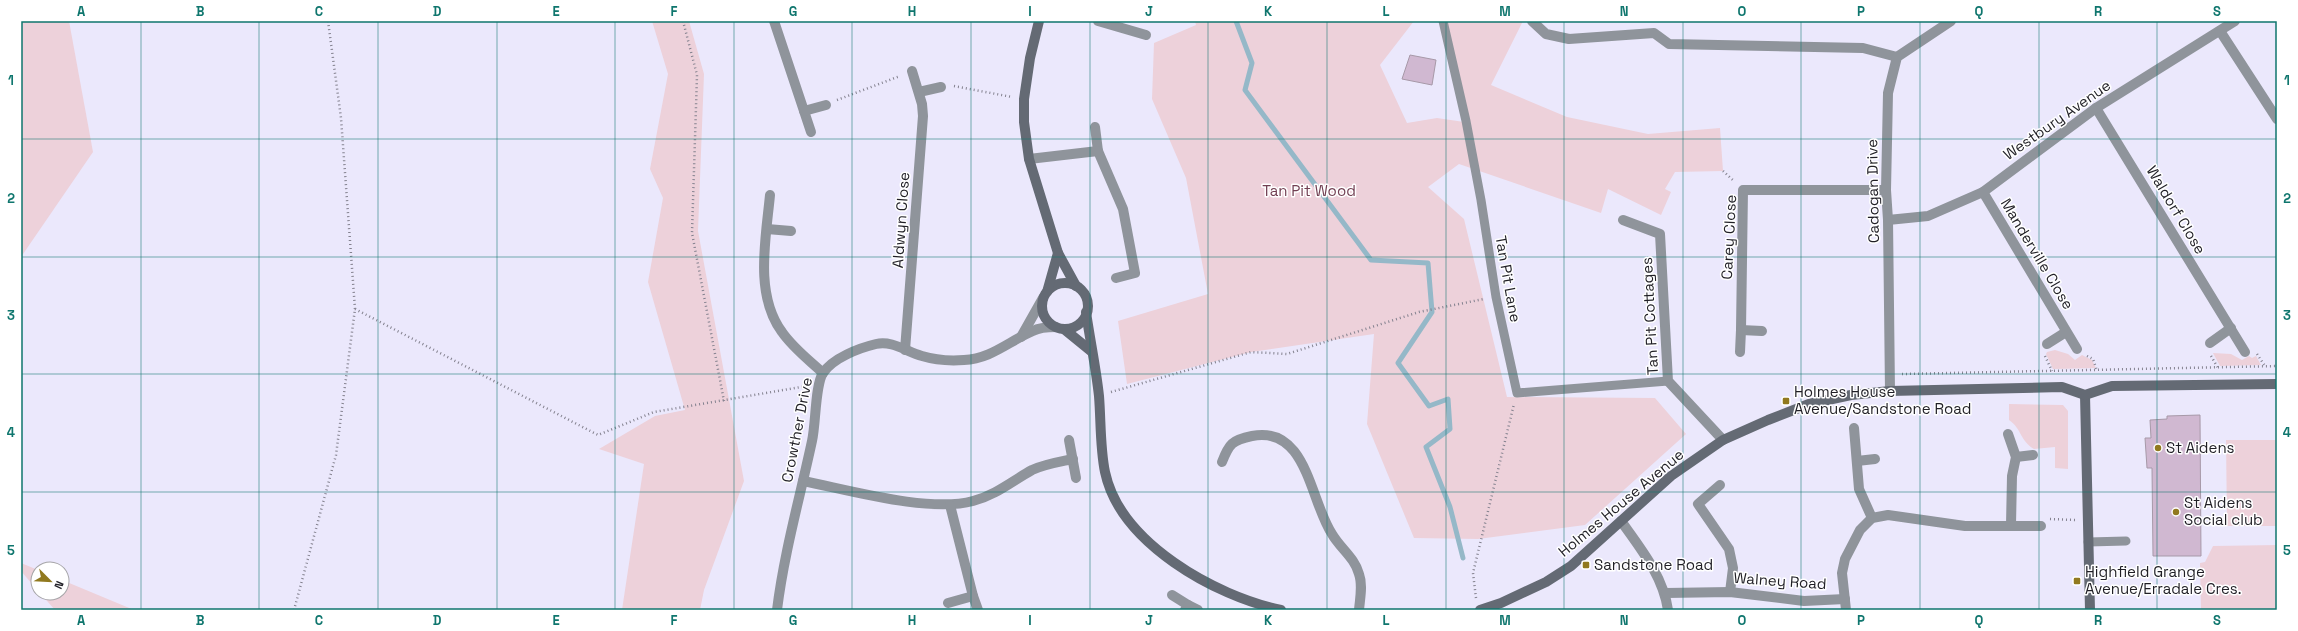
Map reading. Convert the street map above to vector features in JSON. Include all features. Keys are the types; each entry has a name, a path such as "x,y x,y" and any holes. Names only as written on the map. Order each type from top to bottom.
{"street":[{"path":"774,21 811,132"},
{"path":"1040,21 1030,58 1024,99 1024,122 1029,160 1058,253 1076,286 1086,297 1086,312 1091,351 1099,395 1105,472 1120,507 1138,532 1163,554 1215,587 1250,602 1281,610"},
{"path":"1098,21 1124,24 1146,35"},
{"path":"1532,21 1546,34 1569,39 1654,33 1669,44 1863,48 1897,56 1950,21"},
{"name":"Westbury Avenue","path":"1888,220 1928,216 1983,192 2096,108 2235,21"},
{"path":"2220,31 2277,119"},
{"name":"Cadogan Drive","path":"1890,391 1888,220 1886,190 1888,93 1897,56"},
{"name":"Aldwyn Close","path":"905,350 923,116 919,92 912,71"},
{"path":"919,92 941,87"},
{"path":"804,111 826,105"},
{"name":"Waldorf Close","path":"2096,108 2245,352"},
{"path":"1095,128 1098,151 1123,209 1135,273 1116,278"},
{"path":"1029,160 1098,151"},
{"name":"Carey Close","path":"1740,352 1743,190 1886,190"},
{"name":"Manderville Close","path":"1983,192 2077,349"},
{"path":"770,194 767,229 765,292 769,308 782,332 798,350 823,373"},
{"name":"Tan Pit Cottages","path":"1623,220 1660,234 1668,381 1723,440"},
{"path":"767,229 791,231"},
{"path":"1058,253 1042,305 1046,318 1091,351"},
{"path":"1021,337 1045,295 1057,284 1070,284 1076,286"},
{"path":"1060,328 1078,324 1086,312"},
{"name":"Crowther Drive","path":"777,610 789,538 815,425 819,383 823,373 833,364 846,356 877,343 892,344 905,350 942,360 965,360 988,355 1033,330 1060,328"},
{"path":"2210,342 2231,328"},
{"path":"1741,330 1762,331"},
{"name":"Manderville Close","path":"2047,344 2066,332"},
{"path":"2090,610 2085,396 2112,386 2277,384"},
{"name":"Holmes House Avenue","path":"1478,606 1501,607 1546,582 1571,566 1671,476 1723,440 1809,404 1851,395 1890,391 2062,387 2085,396"},
{"path":"1854,428 1859,489 1872,518"},
{"path":"1222,462 1228,446 1239,439 1261,434 1279,438 1292,448 1301,462 1319,508 1332,534 1355,563 1361,587 1359,610"},
{"path":"2008,434 2016,457 2012,476 2011,525"},
{"path":"1069,440 1076,478"},
{"path":"2016,457 2033,455"},
{"path":"803,481 914,502 950,506 973,501 994,494 1032,470 1048,463 1073,459"},
{"path":"1857,461 1875,459"},
{"path":"1720,485 1698,504 1729,549 1733,568 1730,592"},
{"path":"950,506 978,610"},
{"path":"1846,610 1842,573 1845,559 1860,530 1872,518 1888,516 1948,525 2042,526"},
{"path":"1622,521 1648,559 1666,593 1668,610"},
{"name":"Walney Road","path":"1666,593 1730,592 1804,601 1845,599"},
{"path":"948,603 973,596"},
{"path":"1172,596 1187,607 1198,610"}],"lane":[{"name":"Tan Pit Lane","path":"1443,21 1470,142 1496,297 1517,393"},
{"path":"1517,393 1668,381"},
{"path":"2088,542 2126,541"}],"path":[{"path":"294,610 336,455 355,309 341,118 328,21"},
{"path":"683,21 697,75 692,233 724,400"},
{"path":"826,105 912,71"},
{"path":"941,87 948,85 1024,99"},
{"path":"1099,395 1251,352 1287,354 1423,312 1496,297"},
{"path":"355,309 598,435 654,412 819,383"},
{"path":"2077,349 2093,359 2097,371"},
{"path":"1890,374 2097,371 2277,366"},
{"path":"1478,606 1473,574 1517,393"},
{"path":"2042,526 2043,519 2087,520"}],"green space":[{"path":"21,21 69,21 93,152 21,257"},
{"path":"652,21 689,21 704,74 698,231 744,481 704,590 700,610 622,610 644,464 599,449 655,416 685,410 648,282 663,198 650,169 668,74"},
{"name":"Tan Pit Wood","path":"1195,21 1414,21 1380,65 1407,123 1437,118 1471,123 1466,121 1443,21 1523,21 1491,85 1567,117 1648,134 1720,128 1723,171 1675,172 1665,189 1671,192 1661,215 1608,189 1601,213 1459,164 1428,187 1464,219 1507,397 1655,398 1686,434 1585,525 1478,539 1414,538 1367,424 1374,334 1251,352 1127,384 1118,321 1208,294 1186,178 1152,99 1154,43 1196,25"},
{"path":"2055,350 2068,354 2075,360 2082,355 2092,360 2096,368 2053,369 2046,354 2047,352"},
{"path":"2213,353 2231,354 2242,360 2249,356 2252,358 2256,356 2261,365 2220,366"},
{"path":"2009,404 2063,405 2068,411 2068,469 2055,468 2055,447 2034,449 2029,446 2016,427 2009,420"},
{"path":"2226,440 2277,440 2277,526 2227,526"},
{"path":"2277,545 2277,610 2201,610 2200,563 2205,562 2213,546"},
{"path":"21,563 30,567 30,582 21,571"},
{"path":"70,583 134,610 55,610 47,601 70,601"}],"building":[{"path":"1410,55 1436,60 1432,85 1402,79"},
{"name":"St Aidens Social club","path":"2200,415 2201,556 2153,556 2152,468 2147,468 2145,438 2151,438 2150,420 2167,419 2167,416"}],"waterway":[{"path":"1236,21 1252,63 1245,90 1371,260 1428,263 1432,312 1398,363 1429,406 1448,399 1450,429 1426,447 1450,507 1463,558"}],"place":[{"name":"Holmes House Avenue/Sandstone Road","path":"1786,401"},
{"name":"St Aidens","path":"2158,448"},
{"name":"St Aidens Social club","path":"2176,512"},
{"name":"Sandstone Road","path":"1586,565"},
{"name":"Highfield Grange Avenue/Erradale Cres.","path":"2077,581"}]}
